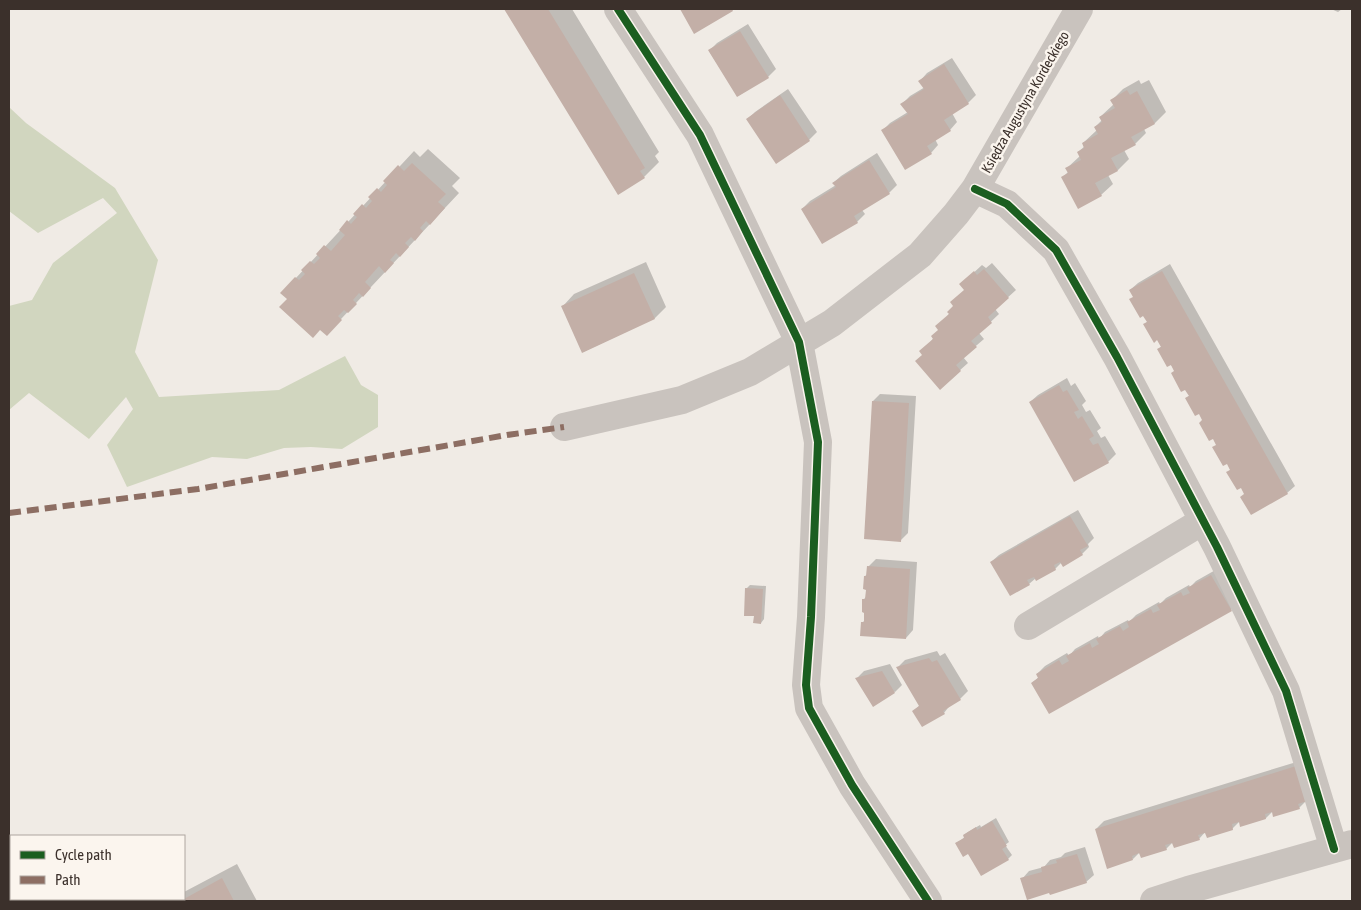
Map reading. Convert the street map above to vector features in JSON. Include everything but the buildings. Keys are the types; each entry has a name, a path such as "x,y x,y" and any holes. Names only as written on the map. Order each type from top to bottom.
{"street":[{"path":"618,9 700,135 799,342 818,442 811,617 806,684 809,708 852,785 928,901"},
{"name":"Księdza Augustyna Kordeckiego","path":"564,427 682,400 750,372 832,323 920,255 956,214 975,188 1079,9"},
{"path":"975,188 1007,204 1056,250 1117,357 1217,547 1286,691 1343,846 1154,901"},
{"path":"1028,626 1203,521"}],"green space":[{"path":"9,107 26,123 115,188 158,260 135,352 159,397 279,390 345,356 361,385 378,395 378,427 342,449 284,448 247,459 212,457 127,487 107,445 133,409 126,397 89,439 29,393 9,410 9,306 32,300 53,263 117,213 103,198 38,233 9,211"}],"marked path":[{"path":"9,513 198,489 507,435 564,427"}],"cycle path":[{"path":"618,9 700,135 799,342 818,442 811,617 806,685 809,708 852,785 928,901"},
{"path":"975,189 1007,204 1056,250 1117,357 1217,547 1286,691 1334,849"}]}
